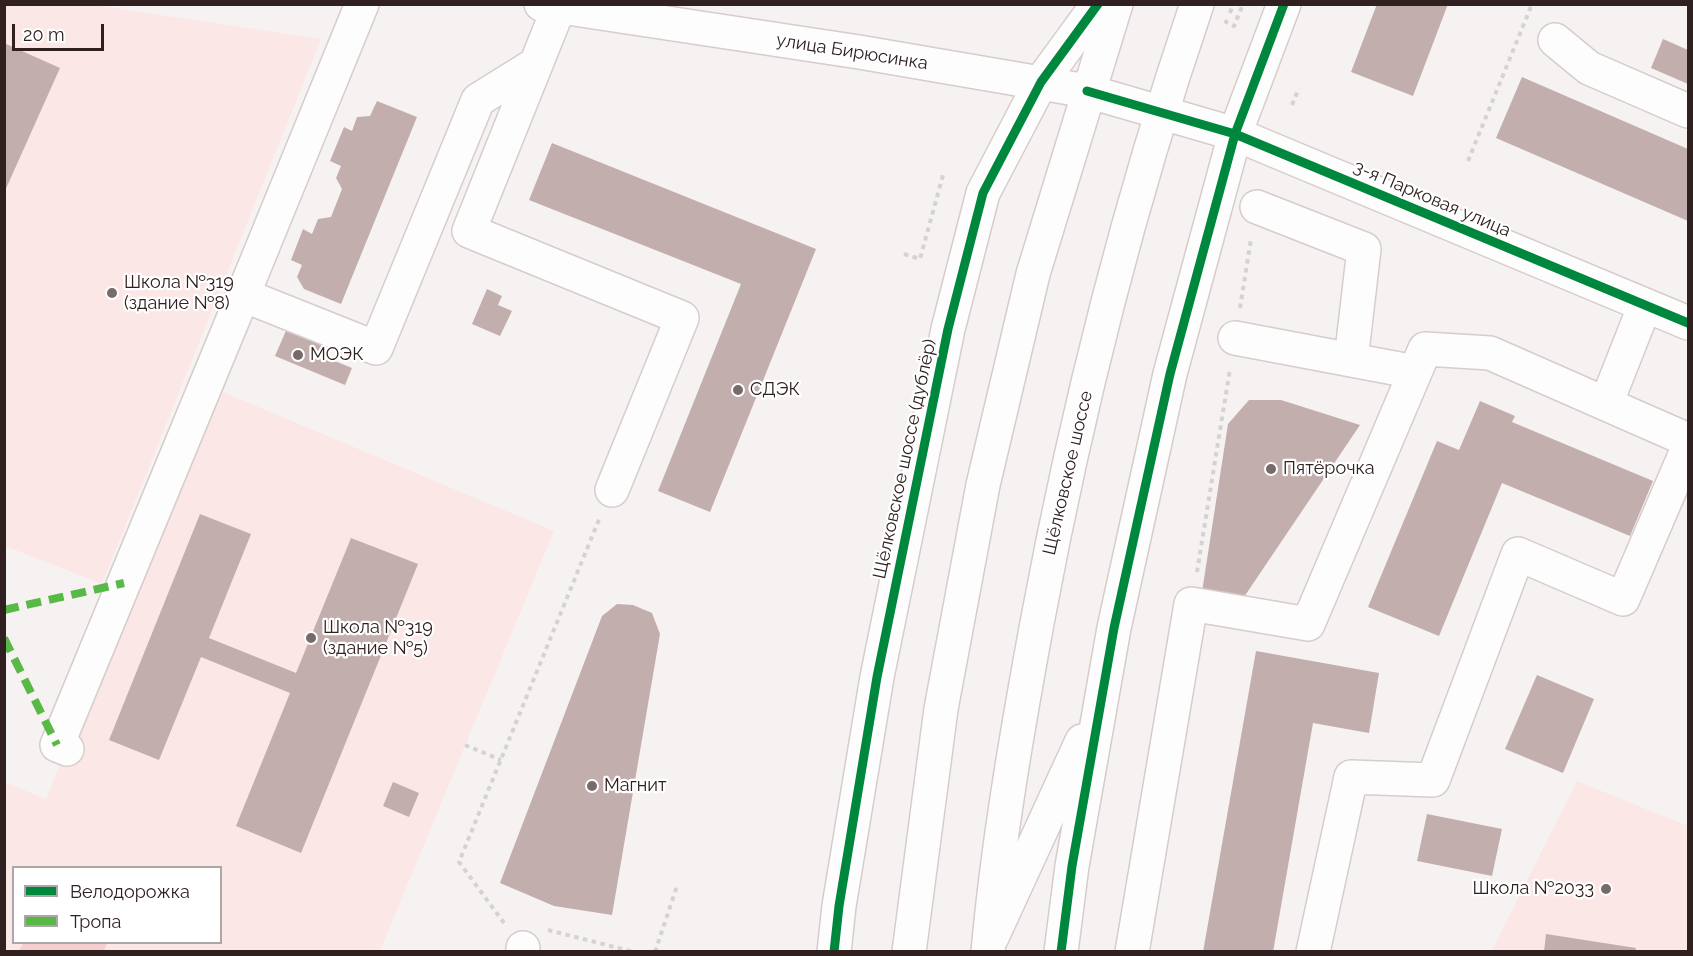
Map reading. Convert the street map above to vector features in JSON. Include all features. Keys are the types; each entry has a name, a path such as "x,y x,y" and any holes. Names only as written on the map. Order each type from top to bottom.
{"street":[{"path":"67,749 57,745 362,4"},
{"name":"Щёлковское шоссе (дублёр)","path":"834,951 839,906 877,677 948,329 983,193 1041,82 1098,4"},
{"path":"909,951 940,710 983,485 1033,274 1087,91 1116,4"},
{"name":"Щёлковское шоссе","path":"988,947 1018,727 1061,494 1108,300 1160,112 1197,4"},
{"path":"1061,951 1072,866 1114,628 1170,374 1235,134 1284,4"},
{"path":"469,231 536,64 550,6"},
{"name":"улица Бирюсинка","path":"550,6 615,10 1041,82 1087,91 1160,112"},
{"path":"1555,40 1588,69 1689,111"},
{"path":"243,295 376,348 478,100 536,64"},
{"name":"3-я Парковая улица","path":"1160,112 1235,134 1689,323"},
{"path":"1257,207 1364,249 1351,360"},
{"path":"431,215 682,318 612,490"},
{"path":"1606,404 1645,306"},
{"path":"1235,338 1415,372"},
{"path":"1132,951 1191,604 1308,624 1425,349 1490,353 1689,440"},
{"path":"1313,951 1351,777 1432,780 1518,554 1623,599 1689,448"},
{"path":"988,947 1102,699"}],"path":[{"path":"1233,4 1226,22 1234,26 1243,4"},
{"path":"1468,161 1532,4"},
{"path":"1292,105 1299,88"},
{"path":"904,254 920,259 943,175"},
{"path":"1191,604 1257,207"},
{"path":"612,490 459,862 501,918 526,937 634,951"},
{"path":"465,745 501,760"},
{"path":"655,951 677,886"},
{"path":"501,918 526,937"}],"shaded area":[{"name":"Школа №319 (здание №8)","path":"4,5 94,5 321,39 102,584 5,546"},
{"name":"Школа №319 (здание №5)","path":"213,388 554,531 380,951 5,951 4,782 46,799"},
{"name":"Школа №2033","path":"1577,781 1688,826 1688,951 1491,952"},
{"path":"22,944 107,944 104,951 19,951"}],"building":[{"path":"1377,4 1448,4 1413,96 1351,72"},
{"path":"1663,39 1688,50 1688,84 1651,68"},
{"path":"4,43 60,68 4,193"},
{"path":"1522,77 1688,149 1688,221 1496,138"},
{"path":"377,101 417,117 341,304 304,289 297,277 302,265 291,260 303,229 312,234 318,219 331,217 342,189 336,178 341,166 330,161 344,127 352,131 357,117 370,116"},
{"path":"552,143 816,249 710,512 658,491 741,284 529,200"},
{"path":"487,289 502,296 498,305 512,311 500,336 472,324"},
{"name":"МОЭК","path":"288,326 326,341 320,355 352,368 345,385 275,356"},
{"path":"1249,400 1281,400 1360,425 1242,600 1202,592 1228,424"},
{"path":"1480,401 1515,416 1512,422 1653,481 1630,536 1502,483 1439,636 1368,607 1437,441 1459,450"},
{"path":"200,514 251,534 209,638 296,673 351,538 418,564 301,853 236,826 290,693 201,657 159,760 109,740"},
{"path":"617,604 633,605 652,613 660,634 612,915 554,906 500,883 602,616"},
{"path":"1256,651 1379,673 1369,733 1313,723 1273,952 1203,952"},
{"path":"1537,675 1594,699 1563,773 1505,749"},
{"path":"393,782 419,793 409,817 383,806"},
{"path":"1427,814 1502,829 1492,876 1417,861"},
{"path":"1546,934 1636,948 1635,952 1544,952"}],"marked path":[{"path":"4,610 124,583"},
{"path":"4,638 57,745"}],"cycle path":[{"path":"834,952 839,906 877,677 948,329 983,193 1041,82 1098,4"},
{"path":"1061,952 1072,866 1114,628 1170,374 1235,134 1284,4"},
{"path":"1087,91 1235,134 1688,323"}],"place":[{"name":"Школа №319 (здание №8)","path":"112,293"},
{"name":"МОЭК","path":"298,355"},
{"name":"СДЭК","path":"738,390"},
{"name":"Пятёрочка","path":"1271,469"},
{"name":"Школа №319 (здание №5)","path":"311,638"},
{"name":"Магнит","path":"592,786"},
{"name":"Школа №2033","path":"1606,889"}]}
